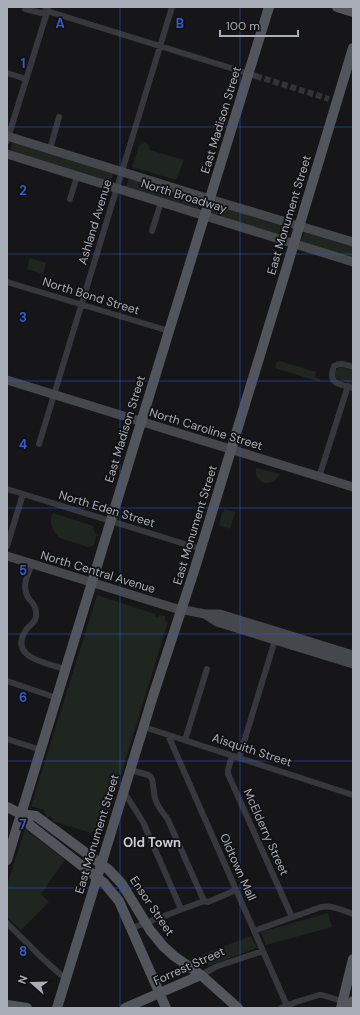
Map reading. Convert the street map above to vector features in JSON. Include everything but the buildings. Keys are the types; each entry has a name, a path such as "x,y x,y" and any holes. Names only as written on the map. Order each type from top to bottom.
{"main road":[{"name":"East Madison Street","path":"7,860 204,215 253,75 269,7"},
{"path":"337,7 353,12"},
{"name":"East Monument Street","path":"57,1008 201,549 294,243 334,101 353,48"},
{"name":"North Broadway","path":"7,138 50,149 353,242"},
{"name":"North Broadway","path":"7,154 353,262"},
{"name":"North Caroline Street","path":"7,380 353,487"},
{"name":"North Central Avenue","path":"7,556 174,608 206,614 220,614 260,631 275,640 353,664"},
{"name":"North Central Avenue","path":"260,631 353,656"},
{"name":"Ensor Street","path":"7,808 21,814 36,816 109,870 128,892 155,938 168,951 201,975 238,1008"},
{"name":"Ensor Street","path":"21,814 31,826 106,884 119,901 166,1008"},
{"path":"342,1005 353,959"},
{"name":"Forrest Street","path":"125,1008 201,975"},
{"path":"351,1008 353,1000"},
{"path":"7,1005 27,1008"}],"street":[{"path":"25,7 25,9 41,14 47,8"},
{"name":"Ashland Avenue","path":"39,444 172,7"},
{"path":"47,8 253,75"},
{"path":"7,138 47,8"},
{"path":"7,73 26,79"},
{"path":"50,149 59,117"},
{"path":"70,199 77,176"},
{"path":"152,231 161,202"},
{"name":"North Bond Street","path":"7,282 169,331"},
{"path":"319,477 350,387 335,382 332,379 334,366 341,363 353,367"},
{"name":"North Eden Street","path":"7,489 201,549"},
{"path":"7,546 23,494"},
{"path":"32,564 25,586 26,594 35,606 36,619 25,632 22,647 27,655 65,669"},
{"path":"239,758 275,640"},
{"path":"185,740 207,669"},
{"path":"7,681 57,698"},
{"name":"Aisquith Street","path":"144,727 353,795"},
{"name":"Oldtown Mall","path":"168,735 254,930 285,1007"},
{"path":"7,739 41,750"},
{"name":"McElderry Street","path":"232,756 228,774 292,917"},
{"path":"131,770 148,775 152,779 156,802 168,820 204,901"},
{"path":"124,792 143,822 181,909"},
{"path":"132,928 204,901 208,902 236,890"},
{"path":"254,930 326,906 337,908 353,914"},
{"path":"7,923 40,956 62,975 67,977"},
{"name":"Forrest Street","path":"201,975 212,969 263,951"},
{"path":"285,1007 296,1002 319,996 342,1005"}],"shaded area":[{"path":"13,141 114,172 110,183 10,152"},
{"path":"145,143 149,145 150,150 184,160 176,180 132,167 139,146"},
{"path":"129,177 202,200 199,209 126,187"},
{"path":"212,206 240,211 290,226 287,237 210,213"},
{"path":"305,230 353,245 353,258 301,242"},
{"path":"30,258 46,263 43,274 27,269"},
{"path":"280,361 316,372 315,377 320,379 320,382 275,368 276,363"},
{"path":"341,367 353,371 353,385 336,378 336,371"},
{"path":"256,468 280,474 273,482 264,483 258,478"},
{"path":"224,509 235,512 230,529 219,525"},
{"path":"53,513 93,526 96,534 99,534 96,536 94,545 88,547 60,538 51,525"},
{"path":"97,595 155,614 155,616 158,617 159,615 165,616 165,621 168,622 106,823 91,833 53,821 51,816 47,818 44,810 31,806"},
{"path":"25,829 65,860 41,894 49,902 21,930 7,917 7,885"},
{"path":"328,913 332,927 266,945 261,932"},
{"path":"251,936 257,948 208,966 198,956"}],"tunnel":[{"path":"256,76 329,99"}],"district":[{"name":"Old Town","path":"152,842"}]}
